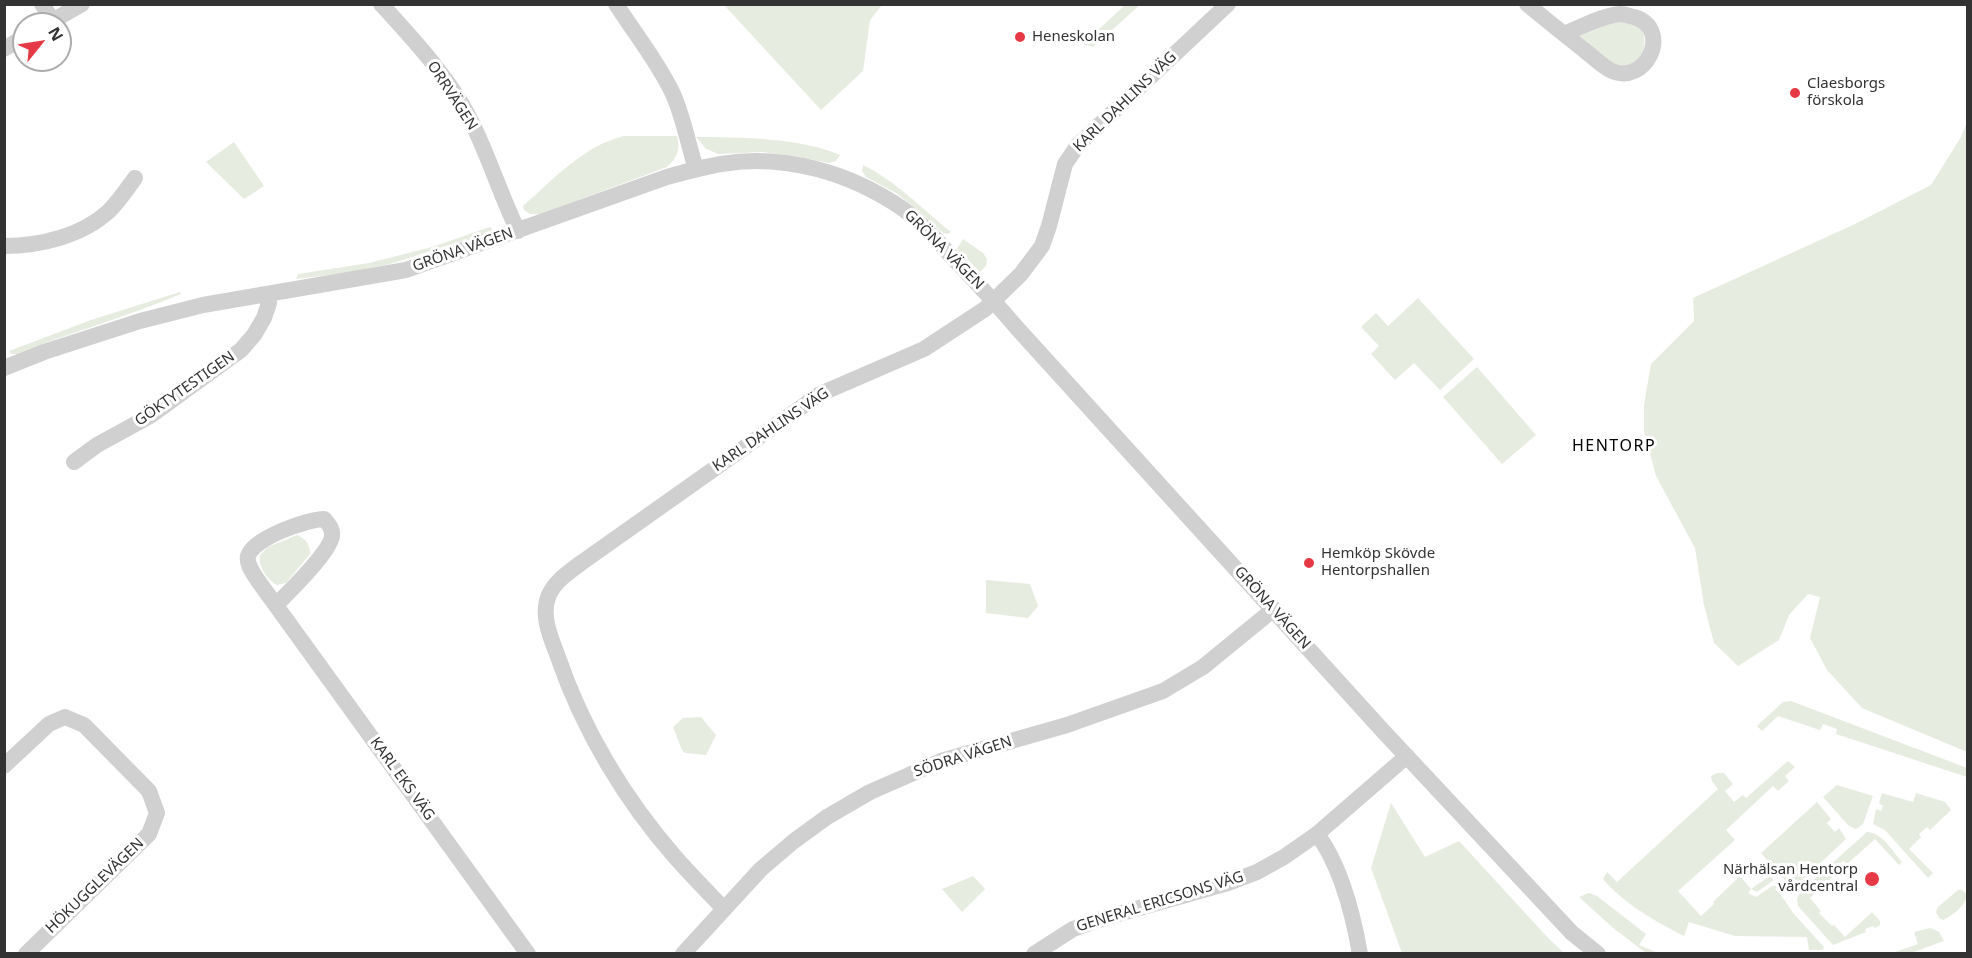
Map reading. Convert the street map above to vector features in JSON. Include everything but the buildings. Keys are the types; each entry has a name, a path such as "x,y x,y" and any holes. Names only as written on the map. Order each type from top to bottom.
{"street":[{"path":"68,12 82,4"},
{"name":"ORRVÄGEN","path":"381,4 450,87 472,123 518,231"},
{"path":"616,4 663,75 687,132 696,169"},
{"name":"KARL DAHLINS VÄG","path":"723,908 675,857 636,808 587,729 566,683 546,621 549,595 557,582 581,563 820,394 924,349 959,328 994,301 1031,263 1042,246 1065,165 1078,145 1228,4"},
{"path":"1527,4 1564,34 1610,70 1623,73 1634,71 1645,63 1654,47 1652,33 1642,20 1622,14 1594,21 1564,34"},
{"name":"GRÖNA VÄGEN","path":"4,368 44,352 140,321 203,305 406,270 667,177 696,169 746,161 779,162 812,168 846,178 876,192 904,210 928,231 1407,756 1572,933 1598,954"},
{"path":"4,246 41,243 87,226 108,212 135,178"},
{"name":"GÖKTYTESTIGEN","path":"74,462 150,416 242,350 264,318 268,303 267,294"},
{"name":"KARL EKS VÄG","path":"276,605 325,550 332,537 330,525 324,519 313,519 264,539 251,549 247,558 249,567 276,605 528,954"},
{"name":"SÖDRA VÄGEN","path":"683,954 760,869 827,817 870,792 941,761 1067,725 1163,691 1203,667 1274,609"},
{"name":"HÖKUGGLEVÄGEN","path":"4,766 49,724 65,717 84,725 149,791 157,813 149,834 26,954"},
{"name":"GENERAL ERICSONS VÄG","path":"1034,954 1083,925 1228,884 1257,872 1317,834 1407,756"},
{"path":"1317,834 1330,850 1354,923 1360,954"}],"shaded area":[{"path":"724,5 882,5 870,20 863,71 821,110"},
{"path":"1125,5 1140,5 1093,47 1083,44"},
{"path":"1622,21 1641,28 1644,35 1640,57 1628,65 1621,66 1608,62 1577,37 1606,25"},
{"path":"1967,122 1968,752 1862,708 1827,670 1810,638 1820,597 1808,594 1789,615 1779,640 1738,666 1714,643 1704,605 1695,548 1656,476 1644,431 1644,405 1651,364 1694,321 1693,298 1855,224 1931,185 1961,137"},
{"path":"624,136 677,136 679,145 677,153 667,167 541,214 530,214 524,210 523,206 582,155 595,147"},
{"path":"696,137 750,138 789,142 824,149 840,155 836,161 829,163 762,152 719,154 706,149"},
{"path":"234,142 264,186 244,199 206,162"},
{"path":"863,165 898,187 951,232 943,233 896,193 866,177 862,171"},
{"path":"490,227 491,231 484,234 390,264 346,273 296,279 298,274 369,263 432,247"},
{"path":"963,239 983,253 987,259 986,266 980,272 957,249"},
{"path":"180,292 181,294 161,302 17,354 11,354 9,351 91,320"},
{"path":"1418,298 1474,359 1440,390 1414,363 1395,380 1371,354 1379,346 1361,327 1376,313 1388,326"},
{"path":"1477,367 1536,435 1502,464 1443,397"},
{"path":"297,535 307,542 310,554 286,583 277,585 264,572 260,564 260,555 268,547"},
{"path":"986,580 1030,584 1038,606 1028,618 986,613"},
{"path":"1791,701 1967,768 1967,777 1836,734 1837,729 1823,724 1820,730 1778,716 1762,731 1757,726 1783,702"},
{"path":"701,717 716,735 706,755 685,753 673,727 683,718"},
{"path":"1788,761 1795,767 1785,776 1789,781 1778,791 1773,786 1726,830 1735,840 1678,891 1701,916 1740,876 1751,889 1748,893 1756,897 1772,886 1778,886 1775,889 1779,893 1782,890 1784,892 1781,895 1793,913 1824,947 1823,950 1809,950 1807,937 1735,936 1689,922 1684,936 1630,904 1603,879 1607,872 1617,882 1718,789 1711,776 1724,773 1733,784 1725,791 1734,802 1743,795 1746,798"},
{"path":"1837,785 1873,796 1863,824 1856,829 1849,826 1823,797"},
{"path":"1882,793 1913,802 1916,793 1945,802 1951,810 1930,830 1927,827 1919,834 1921,837 1909,849 1933,873 1928,878 1885,830 1873,824 1876,809 1881,811 1883,806 1879,803"},
{"path":"1817,802 1831,819 1827,823 1835,832 1839,828 1846,839 1798,884 1790,886 1761,853"},
{"path":"1391,803 1425,857 1459,841 1564,953 1402,953 1371,868"},
{"path":"1867,832 1878,835 1902,862 1899,865 1875,839 1847,864 1843,861 1832,871 1835,875 1810,898 1821,911 1819,913 1845,937 1872,912 1880,921 1880,925 1875,928 1873,926 1865,929 1866,932 1833,945 1798,906 1797,898 1801,891"},
{"path":"973,876 985,889 962,912 942,889"},
{"path":"1770,876 1774,880 1757,892 1751,889"},
{"path":"1958,890 1967,894 1965,902 1951,916 1943,920 1939,918 1936,912 1938,907"},
{"path":"1589,893 1597,896 1646,934 1639,945 1658,953 1646,953 1612,927 1579,897"},
{"path":"1930,928 1939,932 1944,941 1911,953 1892,953 1918,944 1914,932"}],"place":[{"name":"Heneskolan","path":"1020,37"},
{"name":"Claesborgs förskola","path":"1795,93"},
{"name":"Hemköp Skövde Hentorpshallen","path":"1309,563"},
{"name":"Närhälsan Hentorp vårdcentral","path":"1872,879"}],"district":[{"name":"HENTORP","path":"1614,446"}]}
